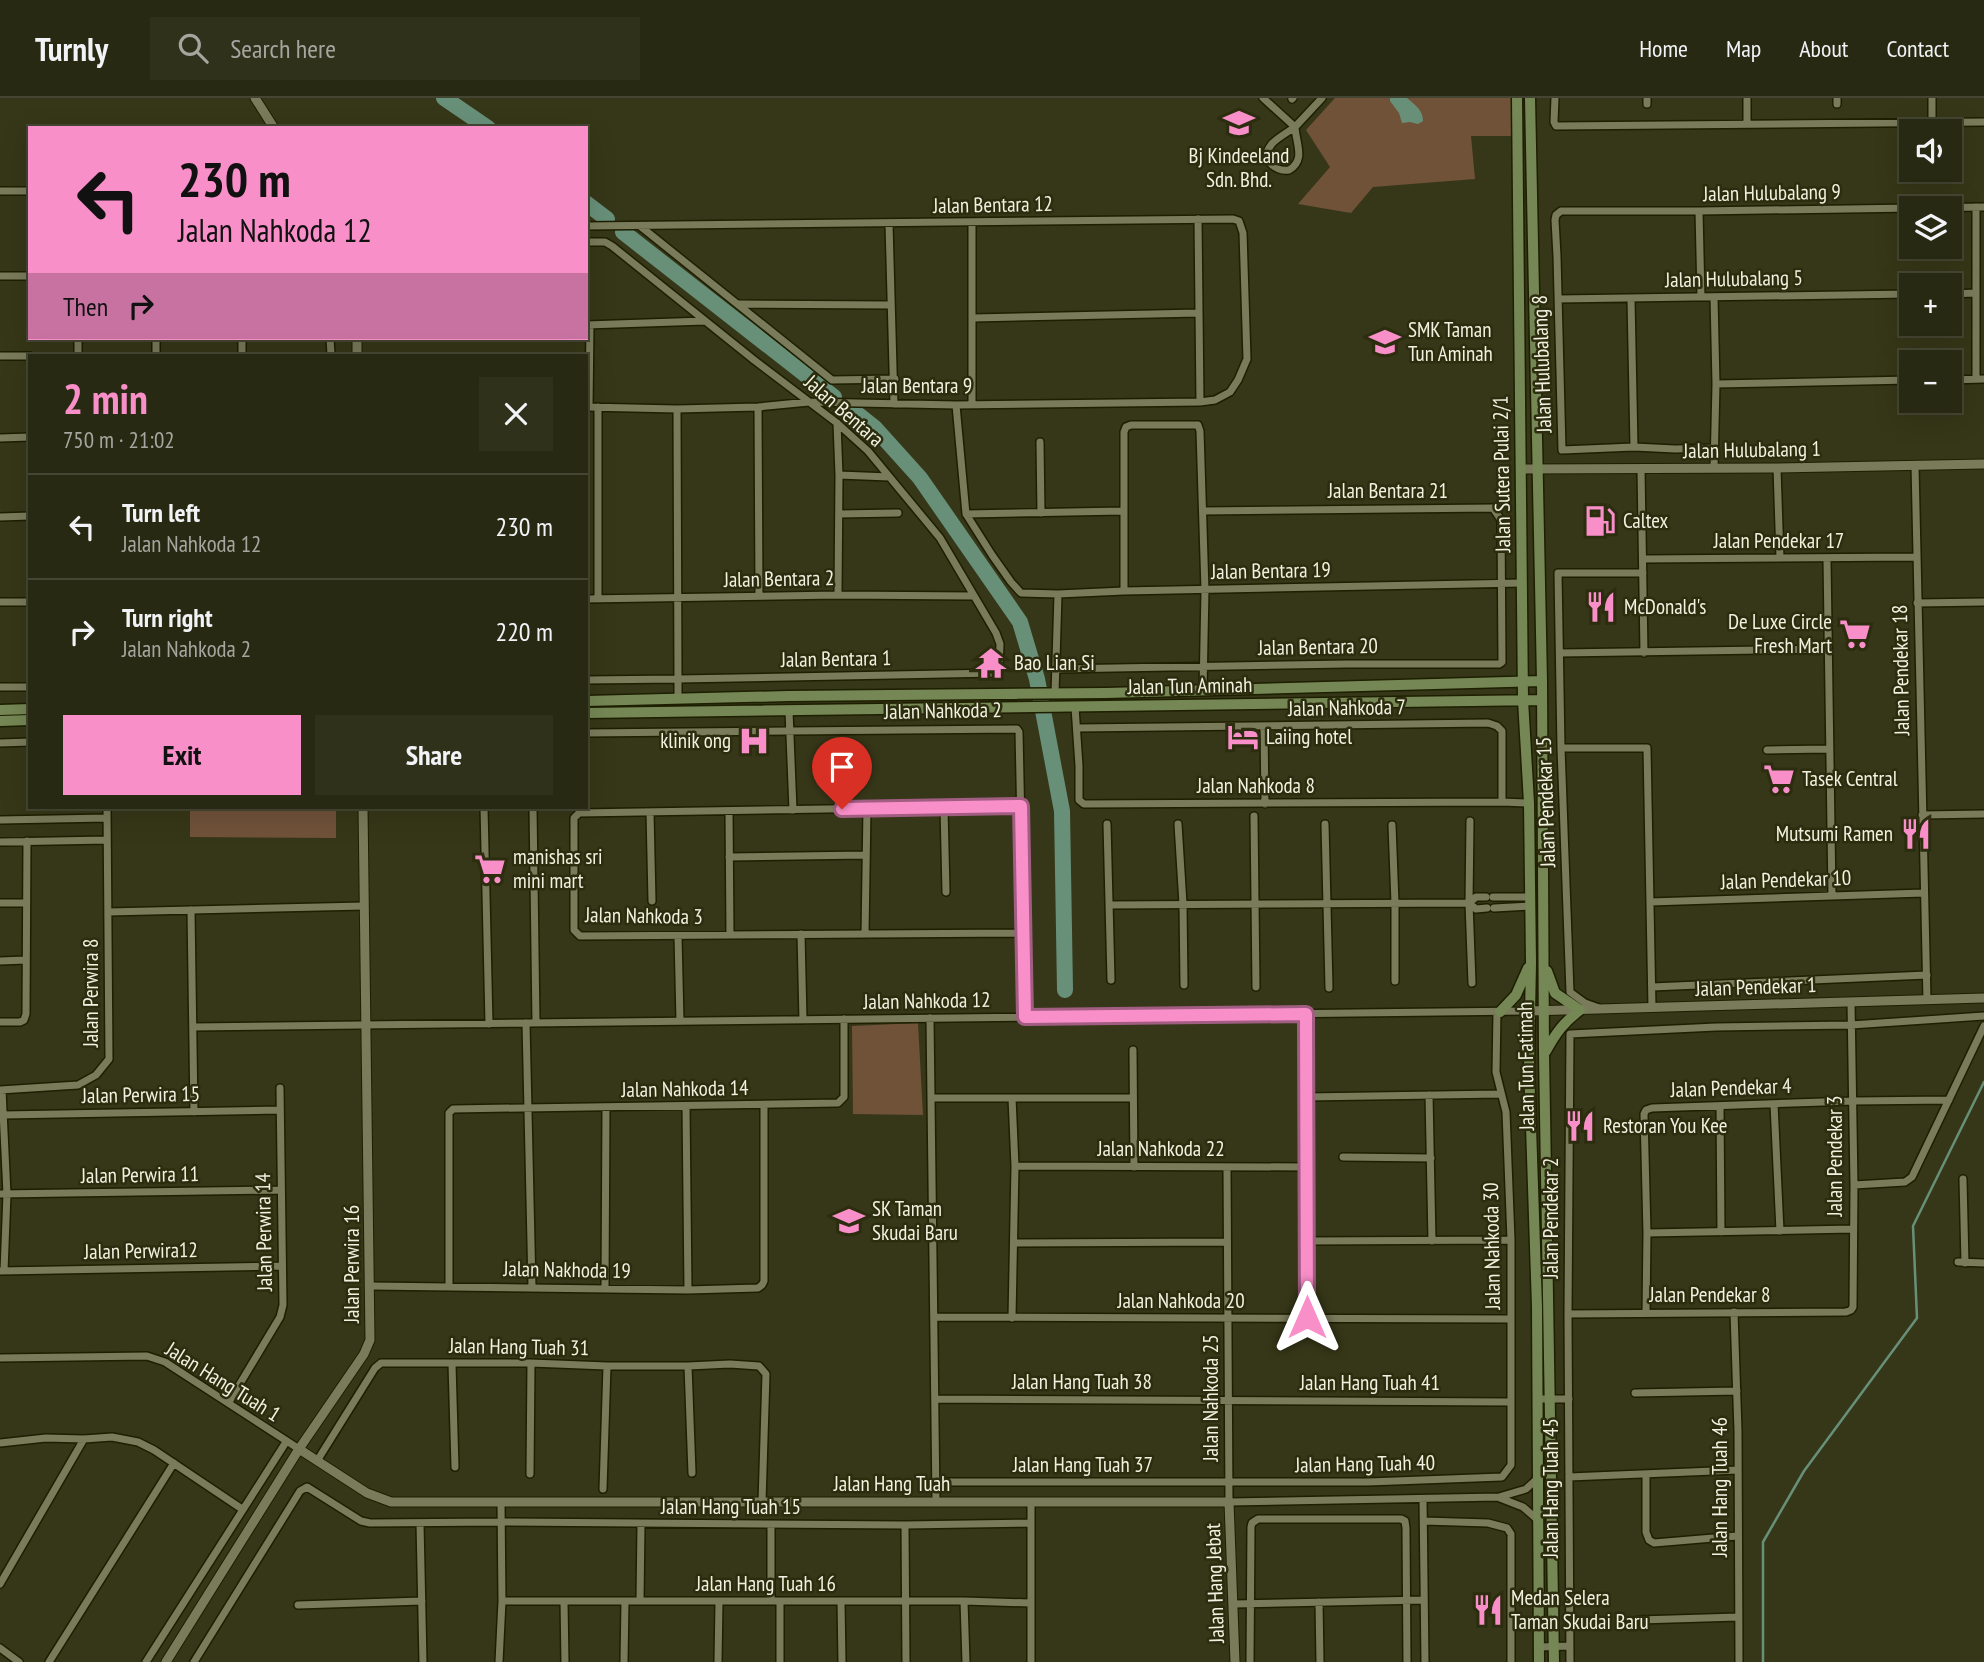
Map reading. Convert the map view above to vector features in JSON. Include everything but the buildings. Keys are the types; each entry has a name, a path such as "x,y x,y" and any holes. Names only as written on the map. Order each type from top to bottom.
{"main road":[{"name":"Jalan Sutera Pulai 2/1","path":"1517,98 1523,682"},
{"name":"Jalan Tun Fatimah","path":"1530,98 1542,681 1544,1011 1555,1662"},
{"name":"Jalan Tun Aminah","path":"588,701 1055,694 1542,681"},
{"name":"Jalan Tun Fatimah","path":"1523,682 1529,803 1529,1066 1537,1307 1539,1662"},
{"name":"Jalan Tun Aminah","path":"588,713 1542,700"},
{"path":"0,710 28,709"},
{"path":"0,721 28,720"},
{"path":"1530,902 1535,905 1539,900 1538,867 1543,861"},
{"path":"1499,1012 1516,995 1531,963"},
{"path":"1544,963 1555,993 1580,1010 1555,1034 1545,1053"}],"street":[{"path":"255,98 273,126"},
{"path":"1263,98 1295,127 1300,152 1297,163 1289,170 1273,167 1268,159 1268,149 1295,127 1322,98"},
{"path":"1555,98 1556,126 1899,122"},
{"path":"1747,98 1747,124"},
{"path":"1932,98 1933,119"},
{"path":"1962,122 1984,122"},
{"path":"0,191 28,191"},
{"path":"1962,380 1980,379 1976,293 1980,207"},
{"name":"Jalan Hulubalang 9","path":"1561,211 1980,207"},
{"name":"Jalan Hulubalang 8","path":"1561,211 1555,220 1562,450 1714,448"},
{"path":"1699,211 1701,297"},
{"path":"1198,219 1200,401"},
{"name":"Jalan Bentara 12","path":"588,226 1233,219 1239,221 1241,226 1247,359 1238,380"},
{"path":"972,223 972,404"},
{"path":"889,224 894,404"},
{"name":"Jalan Bentara","path":"640,225 832,380 895,379"},
{"name":"Jalan Bentara","path":"588,242 608,243 837,424 868,452 940,538 996,633 1000,644 999,670 995,673"},
{"path":"0,276 28,276"},
{"path":"1962,294 1976,293"},
{"name":"Jalan Hulubalang 5","path":"1558,299 1899,294"},
{"path":"1714,297 1714,468"},
{"path":"1631,299 1634,447"},
{"path":"739,304 891,305"},
{"path":"972,318 1199,313"},
{"path":"588,324 706,321"},
{"path":"0,356 28,356"},
{"name":"Jalan Bentara 9","path":"588,407 677,409 758,407 809,402 956,405 1200,401 1215,400 1230,392 1238,380"},
{"path":"1716,384 1899,380"},
{"path":"956,405 966,514 1124,512"},
{"path":"598,407 598,598"},
{"path":"758,407 760,596"},
{"path":"677,409 678,698"},
{"path":"837,424 838,595"},
{"path":"1124,591 1126,427 1198,425 1205,590 1203,690"},
{"path":"0,438 28,437"},
{"path":"1040,442 1041,513"},
{"name":"Jalan Hulubalang 1","path":"1521,469 1984,464"},
{"name":"Jalan Pendekar 18","path":"1914,465 1927,1000"},
{"path":"1777,468 1780,558"},
{"path":"1641,469 1644,653"},
{"path":"839,475 890,477"},
{"name":"Jalan Bentara 21","path":"1203,511 1493,508 1502,520 1502,585"},
{"path":"839,514 898,513"},
{"name":"Jalan Bentara 19","path":"966,514 1021,593 1522,583"},
{"path":"0,517 28,516"},
{"name":"Jalan Pendekar 17","path":"1643,559 1916,557"},
{"path":"1827,559 1832,896"},
{"name":"Jalan Pendekar 15","path":"1603,1009 1585,1003 1570,992 1558,573 1643,573"},
{"name":"Jalan Bentara 20","path":"1057,669 1499,664 1503,659 1502,585"},
{"path":"1055,694 1058,594"},
{"name":"Jalan Bentara 2","path":"588,599 973,596"},
{"path":"0,602 28,602"},
{"path":"1917,603 1984,603"},
{"path":"1560,653 1828,649"},
{"name":"Jalan Bentara 1","path":"588,680 995,673"},
{"path":"0,687 28,687"},
{"name":"Jalan Nahkoda 8","path":"1076,707 1078,795 1084,804 1529,803"},
{"path":"789,711 793,810"},
{"name":"Jalan Nahkoda 7","path":"1077,729 1488,723 1502,731 1502,802"},
{"path":"1264,727 1265,804"},
{"name":"Jalan Nahkoda 2","path":"588,733 1017,729 1025,1017"},
{"path":"0,743 28,742"},
{"path":"1561,748 1647,748 1652,1008"},
{"path":"1767,750 1829,749"},
{"name":"Jalan Nahkoda 3","path":"1021,806 579,813 574,818 573,930 580,936 1023,933"},
{"path":"944,807 946,892"},
{"name":"Jalan Perwira 8","path":"1,1090 78,1086 96,1075 109,1059 107,809"},
{"name":"Jalan Perwira 16","path":"166,1662 299,1449 364,1354 370,1340 363,809"},
{"path":"484,809 489,1024"},
{"path":"533,809 536,1023"},
{"path":"865,934 867,809"},
{"path":"729,811 730,935"},
{"path":"650,812 652,901"},
{"path":"1922,815 1984,814"},
{"path":"1254,816 1256,987"},
{"path":"0,820 107,818"},
{"path":"1470,821 1472,983"},
{"path":"1107,824 1111,980"},
{"path":"1178,824 1184,985"},
{"path":"1325,824 1329,988"},
{"path":"1392,825 1395,981"},
{"path":"0,842 107,840"},
{"path":"0,1022 20,1022 26,1014 27,841"},
{"path":"729,857 866,855"},
{"name":"Jalan Pendekar 10","path":"1650,902 1924,893"},
{"path":"1109,905 1469,903 1476,897 1530,902"},
{"path":"1469,903 1476,909 1530,902"},
{"path":"0,903 26,903"},
{"path":"108,912 364,906"},
{"path":"191,910 194,1112"},
{"path":"801,934 803,1020"},
{"path":"678,936 680,1021"},
{"path":"0,961 26,960"},
{"path":"1652,987 1927,975"},
{"name":"Jalan Pendekar 1","path":"1530,1012 1984,998"},
{"name":"Jalan Pendekar 3","path":"1851,1002 1854,1185 1851,1310"},
{"name":"Jalan Nahkoda 30","path":"1499,1012 1496,1072 1506,1112 1511,1240 1511,1465 1502,1477"},
{"name":"Jalan Nahkoda 12","path":"193,1027 1530,1012"},
{"path":"1306,1014 1307,1317"},
{"name":"Jalan Pendekar 2","path":"1568,1314 1570,1034 1716,1027 1851,1025 1984,1016"},
{"path":"930,1018 936,1501"},
{"name":"Jalan Nahkoda 14","path":"449,1286 449,1113 453,1109 838,1103 844,1097 844,1019"},
{"path":"526,1023 532,1287"},
{"path":"1854,1185 1908,1181 1912,1177 1984,1026"},
{"path":"1133,1050 1134,1167"},
{"name":"Jalan Perwira 14","path":"229,1402 280,1317 283,1305 280,1088"},
{"path":"1,1090 2,1271"},
{"path":"1306,1097 1501,1094"},
{"path":"1429,1095 1432,1241"},
{"path":"932,1098 1133,1098"},
{"path":"1012,1098 1015,1166 1012,1318"},
{"name":"Jalan Pendekar 4","path":"1646,1312 1646,1110 1853,1101 1949,1100"},
{"path":"1774,1104 1780,1231"},
{"name":"Jalan Nakhoda 19","path":"370,1286 688,1290 758,1288 764,1281 764,1105"},
{"path":"686,1106 688,1290"},
{"path":"1720,1106 1721,1232"},
{"path":"605,1288 606,1107"},
{"name":"Jalan Perwira 15","path":"3,1115 280,1110"},
{"path":"1343,1157 1431,1158"},
{"name":"Jalan Nahkoda 22","path":"1015,1166 1307,1167"},
{"name":"Jalan Nahkoda 25","path":"1227,1167 1229,1502"},
{"path":"1963,1179 1962,1262 1984,1263"},
{"name":"Jalan Perwira 11","path":"3,1194 281,1190"},
{"path":"1647,1233 1853,1229"},
{"path":"1307,1241 1511,1240"},
{"path":"1014,1243 1227,1242"},
{"name":"Jalan Perwira12","path":"2,1271 282,1266"},
{"name":"Jalan Pendekar 8","path":"1568,1314 1851,1310"},
{"name":"Jalan Hang Tuah 46","path":"1734,1312 1740,1662"},
{"name":"Jalan Hang Tuah 45","path":"1568,1314 1570,1662"},
{"name":"Jalan Nahkoda 20","path":"934,1317 1511,1319"},
{"name":"Jalan Hang Tuah 1","path":"0,1358 147,1356 165,1362 299,1449"},
{"name":"Jalan Hang Tuah 31","path":"317,1461 375,1367 381,1363 759,1366 767,1379 762,1502"},
{"path":"530,1474 531,1363"},
{"path":"453,1364 455,1467"},
{"path":"603,1489 607,1366"},
{"path":"688,1366 692,1473"},
{"path":"1634,1393 1737,1391"},
{"name":"Jalan Hang Tuah 38","path":"935,1399 1228,1400"},
{"path":"1538,1399 1569,1399"},
{"name":"Jalan Hang Tuah 41","path":"1228,1400 1511,1402"},
{"path":"1,1444 46,1438 112,1437 138,1442 242,1509"},
{"path":"0,1584 85,1439"},
{"path":"146,1662 286,1442"},
{"name":"Jalan Hang Tuah","path":"299,1449 367,1493 391,1502 1229,1502 1423,1499 1499,1497 1526,1489 1538,1478"},
{"path":"49,1662 174,1463"},
{"path":"1569,1477 1738,1470"},
{"path":"1646,1474 1646,1532 1649,1540 1654,1543 1737,1536"},
{"name":"Jalan Hang Tuah 40","path":"1229,1483 1502,1477"},
{"name":"Jalan Hang Tuah 37","path":"936,1482 1229,1483"},
{"name":"Jalan Hang Tuah 15","path":"194,1662 303,1488 307,1487 361,1521 370,1523 1031,1523"},
{"path":"1499,1497 1514,1502 1538,1520"},
{"path":"1423,1499 1425,1662"},
{"path":"499,1662 502,1601 500,1502"},
{"path":"1031,1502 1031,1662"},
{"name":"Jalan Hang Jebat","path":"1229,1502 1235,1662"},
{"path":"1250,1662 1252,1523 1258,1519 1401,1519 1405,1521 1406,1528 1407,1662"},
{"path":"1424,1521 1488,1523 1507,1528 1511,1534 1511,1662"},
{"path":"420,1523 423,1662"},
{"path":"640,1601 641,1524"},
{"path":"771,1525 771,1601"},
{"path":"905,1525 906,1662"},
{"path":"1234,1604 1424,1600"},
{"path":"298,1605 422,1601"},
{"name":"Jalan Hang Tuah 16","path":"502,1601 1030,1603"},
{"path":"564,1601 565,1662"},
{"path":"624,1662 625,1601"},
{"path":"718,1662 719,1601"},
{"path":"780,1601 780,1662"},
{"path":"841,1601 842,1662"},
{"path":"964,1601 966,1662"},
{"path":"1319,1602 1320,1662"},
{"path":"1639,1620 1738,1617"},
{"path":"160,1639 176,1647"},
{"path":"1539,1647 1570,1646"},
{"path":"0,1648 19,1662"}],"shaded area":[{"path":"1335,98 1514,98 1515,136 1471,136 1475,179 1373,187 1351,213 1298,204 1330,167 1306,130"},
{"path":"1390,98 1407,98 1416,105 1423,121 1418,124 1402,123"},
{"path":"190,809 336,809 336,838 190,837"},
{"path":"918,1023 923,1115 853,1114 852,1026"}],"waterway":[{"path":"444,98 485,126"},
{"path":"588,205 607,219"},
{"path":"623,232 834,397"},
{"path":"851,409 875,428 920,478 1020,622 1037,679 1062,811 1065,990"},
{"path":"1763,1662 1763,1542 1804,1471 1917,1318 1913,1226 1984,1082"}],"place":[{"name":"Bj Kindeeland Sdn. Bhd.","path":"1239,123"},
{"name":"SMK Taman Tun Aminah","path":"1385,342"},
{"name":"Caltex","path":"1600,521"},
{"name":"McDonald's","path":"1601,607"},
{"name":"De Luxe Circle Fresh Mart","path":"1855,634"},
{"name":"Bao Lian Si","path":"991,663"},
{"name":"Laiing hotel","path":"1243,737"},
{"name":"klinik ong","path":"754,741"},
{"name":"Tasek Central","path":"1779,779"},
{"name":"Mutsumi Ramen","path":"1916,834"},
{"name":"manishas sri mini mart","path":"490,869"},
{"name":"Restoran You Kee","path":"1580,1126"},
{"name":"SK Taman Skudai Baru","path":"849,1221"},
{"name":"Medan Selera Taman Skudai Baru","path":"1488,1610"}],"route":[{"path":"842,809 1021,806 1025,1017 1306,1014 1307,1317"}]}
